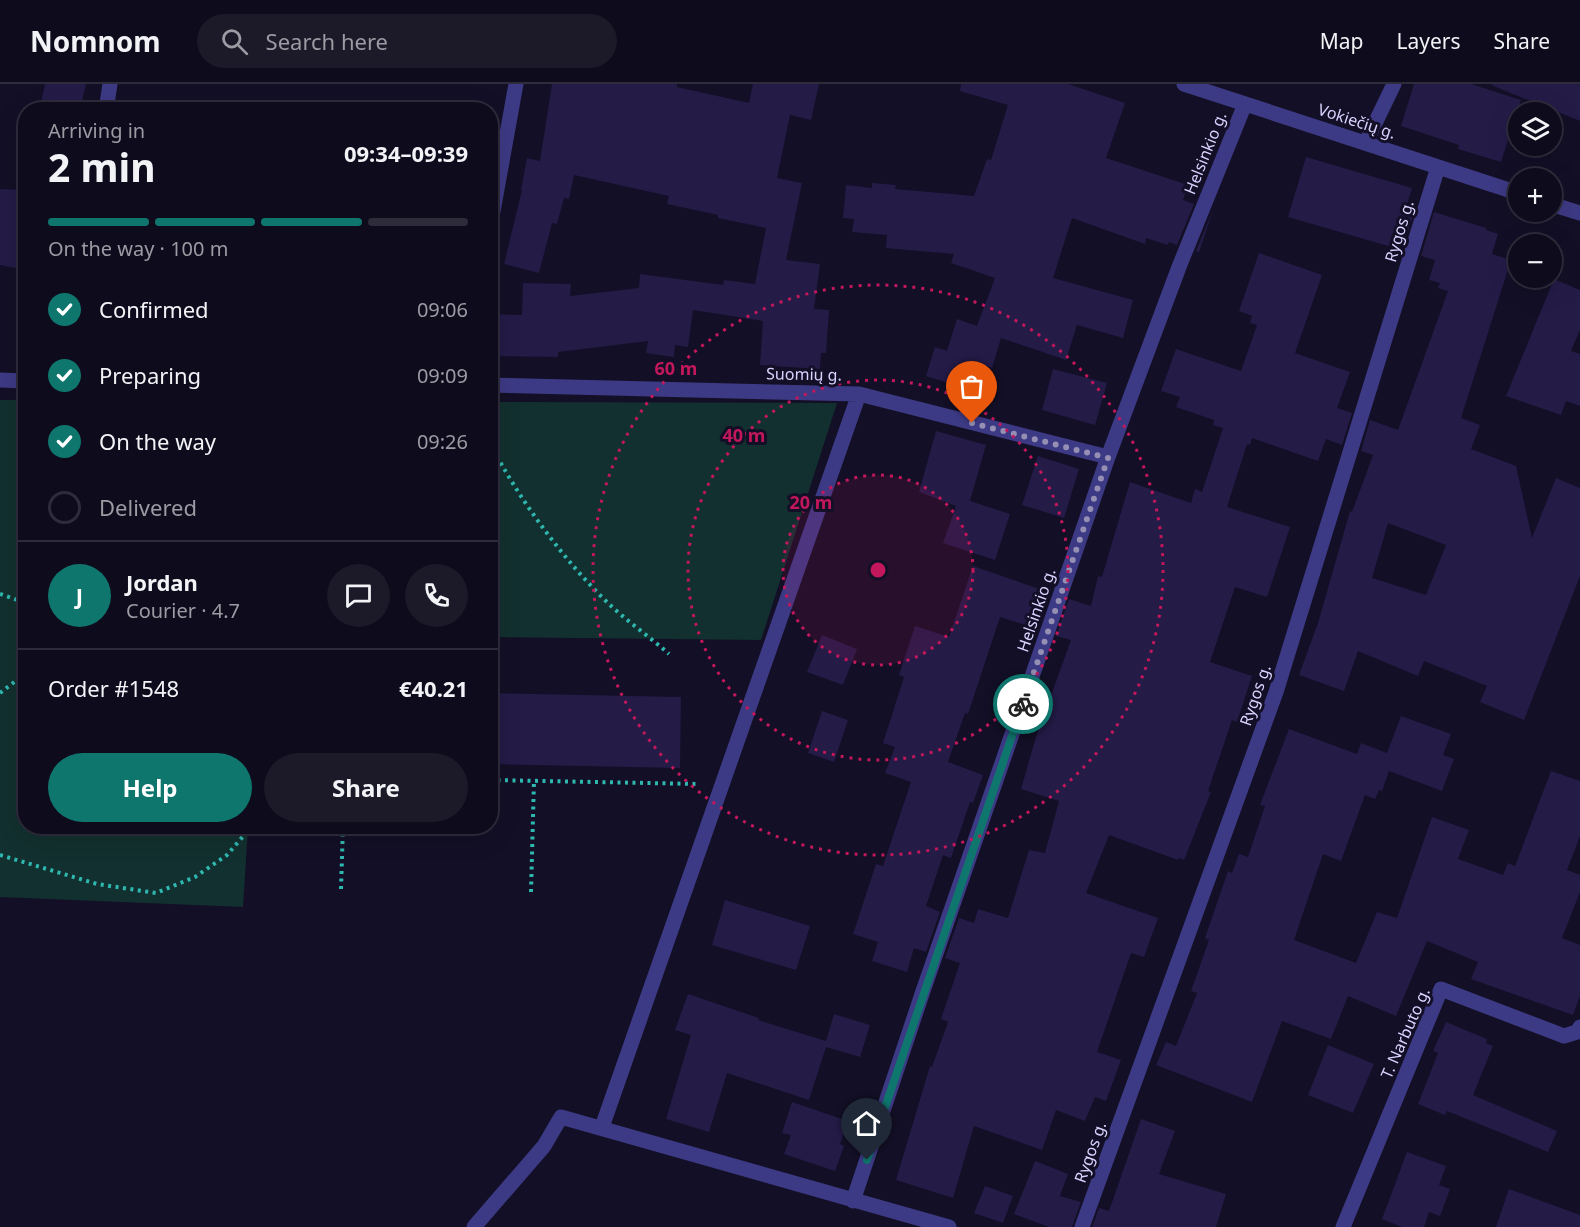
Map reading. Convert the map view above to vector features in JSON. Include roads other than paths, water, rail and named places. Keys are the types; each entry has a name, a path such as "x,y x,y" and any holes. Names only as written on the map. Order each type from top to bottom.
{"street":[{"path":"107,102 110,84"},
{"path":"498,184 516,84"},
{"name":"Vokiečių g.","path":"1184,84 1508,190"},
{"path":"1366,142 1394,84"},
{"name":"Helsinkio g.","path":"853,1201 930,971 1108,458 1179,267 1245,104"},
{"name":"Rygos g.","path":"1083,1227 1276,692 1438,167"},
{"path":"1562,207 1580,213"},
{"path":"0,380 18,381"},
{"name":"Suomių g.","path":"498,385 859,394 1108,458"},
{"path":"602,1127 859,394"},
{"name":"T. Narbuto g.","path":"1342,1227 1441,989 1564,1036 1580,1028"},
{"path":"474,1227 544,1146 561,1117 949,1227"}]}
